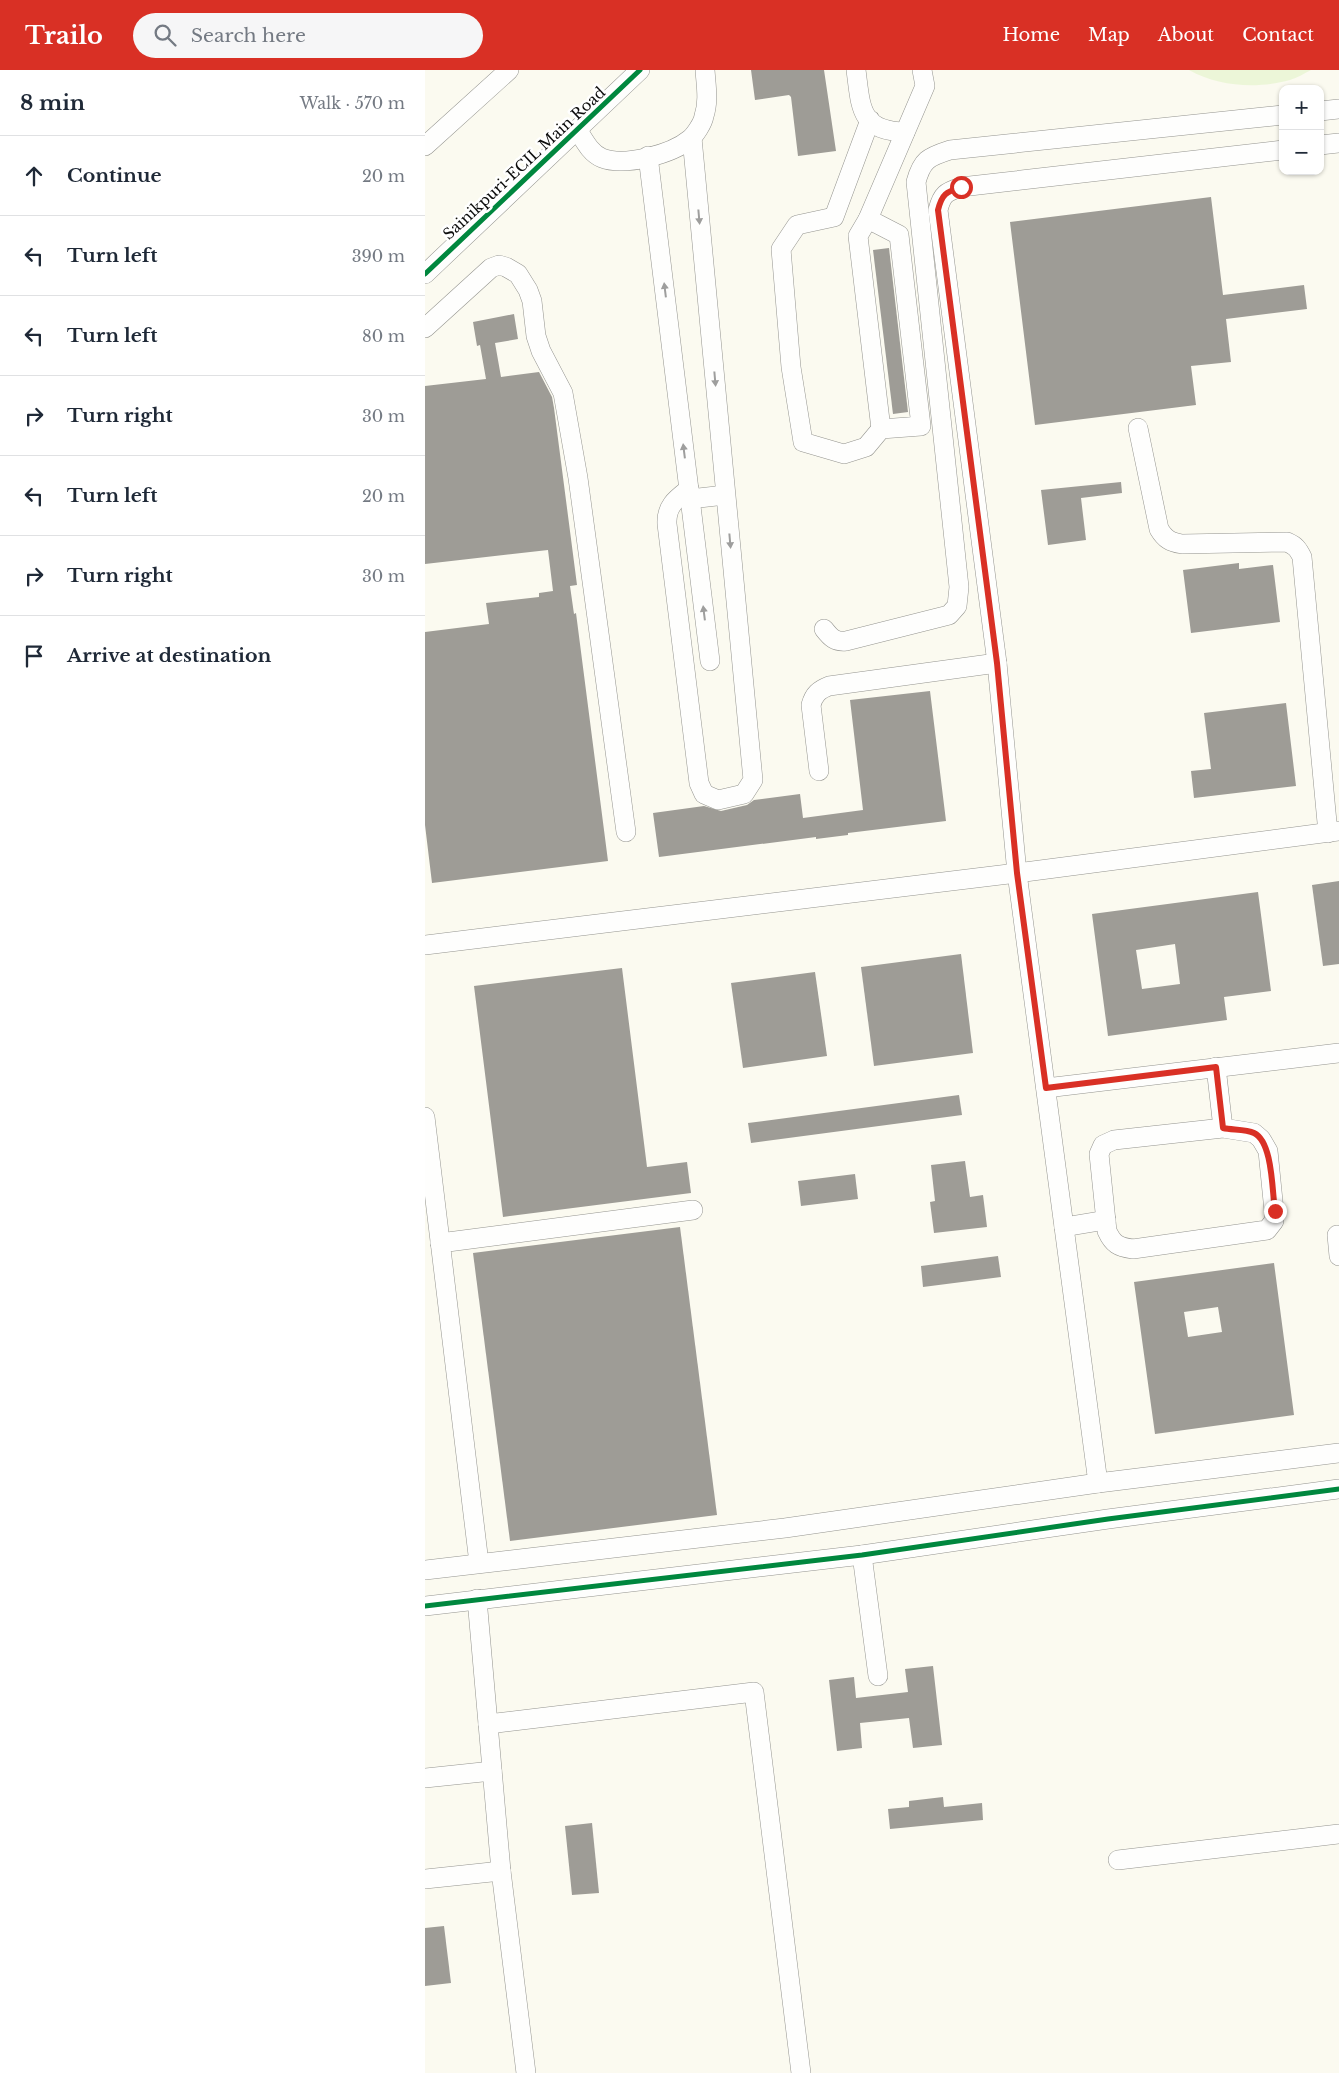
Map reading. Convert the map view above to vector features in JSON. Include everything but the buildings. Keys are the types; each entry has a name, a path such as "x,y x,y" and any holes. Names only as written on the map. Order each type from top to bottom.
{"street":[{"path":"425,146 509,70"},
{"name":"Sainikpuri-ECIL Main Road","path":"425,274 640,70"},
{"path":"577,130 589,148 601,157 615,162 626,162 677,147 692,138 704,117 707,96 705,70"},
{"path":"856,70 862,110 876,126 887,132 905,132"},
{"path":"881,429 858,236 868,219 925,86 923,70"},
{"path":"824,629 837,642 846,641 949,615 957,606 959,587 916,182 920,166 935,154 949,150 1279,115"},
{"path":"868,219 899,235 921,426 881,429 866,447 844,454 803,442 791,367 781,249 797,225 834,217 870,120"},
{"path":"692,138 753,780 744,794 718,800 704,794 699,783 667,515 674,501 690,494 725,495"},
{"path":"1324,145 1339,143"},
{"path":"1099,1483 1017,873 997,663 938,210 941,200 947,191 961,187 1279,150"},
{"path":"648,156 710,661"},
{"path":"425,328 491,268 499,265 506,266 518,274 533,301 536,336 541,351 557,378 566,406 578,478 626,832"},
{"path":"425,945 1017,873 1333,832 1299,549 1287,542 1182,544 1172,543 1165,538 1159,529 1138,428"},
{"path":"684,665 741,656"},
{"path":"819,771 811,705 813,696 821,689 829,686 997,663"},
{"path":"1046,1088 1339,1053"},
{"path":"1216,1067 1223,1128"},
{"path":"425,1117 479,1562"},
{"path":"1223,1128 1254,1132 1268,1151 1275,1211 1274,1221 1267,1230 1133,1249 1121,1248 1112,1242 1107,1231 1099,1154 1103,1145 1115,1140 1223,1128"},
{"path":"440,1243 693,1210"},
{"path":"1064,1227 1106,1220"},
{"path":"1337,1235 1339,1256"},
{"path":"425,1570 479,1562 785,1528 1099,1483 1339,1453"},
{"path":"425,1606 862,1555 1108,1519 1339,1489"},
{"path":"862,1555 878,1676"},
{"path":"477,1599 501,1871 526,2073"},
{"path":"488,1724 754,1692 801,2073"},
{"path":"425,1778 492,1771"},
{"path":"1118,1860 1339,1834"},
{"path":"425,1879 501,1871"}],"green space":[{"path":"1189,70 1311,70 1298,77 1278,83 1239,85 1213,80"}],"cycle path":[{"path":"425,274 640,70"},
{"path":"425,1606 862,1555 1108,1519 1339,1489"}],"route":[{"path":"961,187 947,191 941,200 938,210 939,222 997,663 1017,873 1046,1088 1216,1067 1223,1128 1254,1132 1261,1139 1268,1151 1275,1211"}]}
